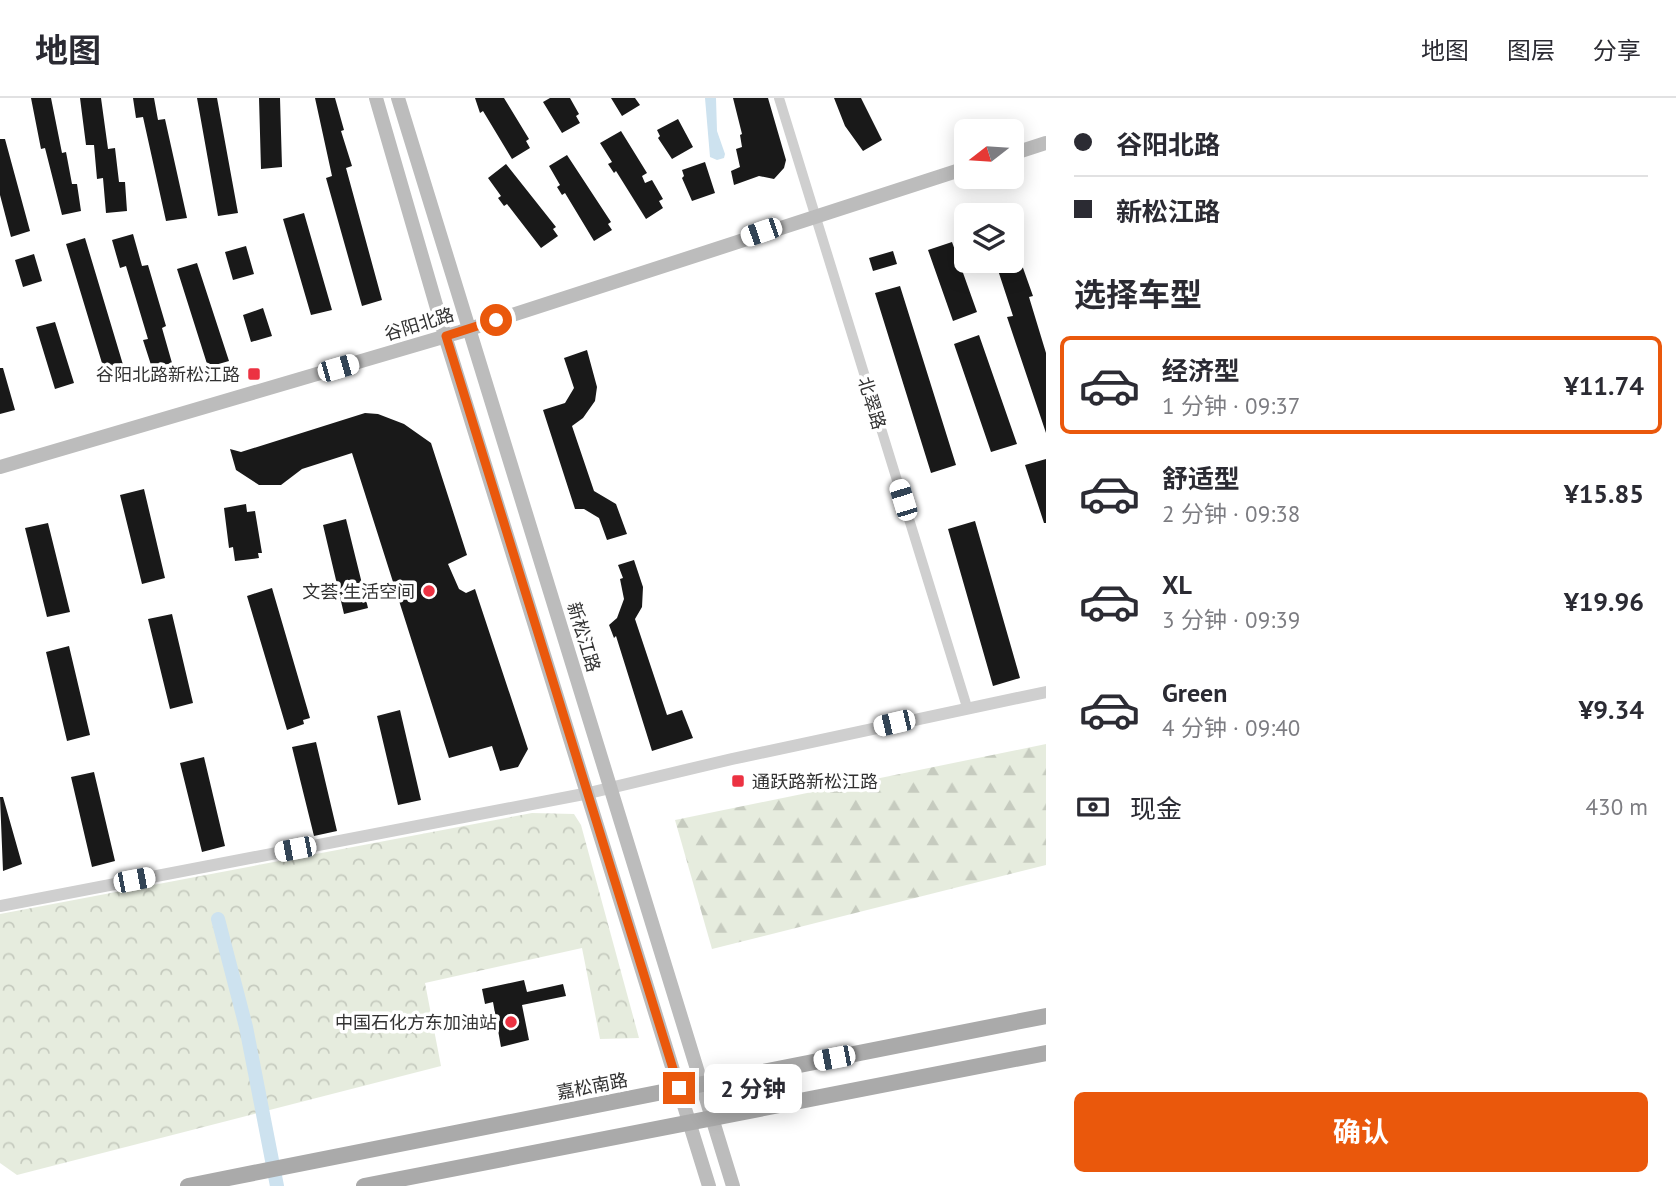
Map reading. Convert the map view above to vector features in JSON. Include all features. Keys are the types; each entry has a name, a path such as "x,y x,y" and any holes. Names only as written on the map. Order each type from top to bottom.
{"main road":[{"path":"376,98 446,336 709,1186"},
{"name":"新松江路","path":"398,98 688,1036 699,1084 733,1186"},
{"path":"1024,150 1046,144"},
{"name":"谷阳北路","path":"0,467 469,329 954,172"},
{"name":"嘉松南路","path":"188,1186 1046,1016"},
{"path":"364,1186 1046,1053"}],"street":[{"name":"北翠路","path":"779,98 967,707"},
{"path":"0,906 589,793 967,707 1046,692"}],"green space":[{"path":"1046,744 1046,865 712,949 675,820"},
{"path":"532,813 574,814 581,825 639,1038 600,1039 582,948 425,983 441,1066 17,1175 0,1163 0,914"}],"water":[{"path":"705,98 716,98 717,131 725,154 724,158 717,160 710,157"}],"building":[{"path":"31,98 51,98 62,153 66,152 72,184 77,184 81,211 62,215 45,148 41,149"},
{"path":"80,98 101,98 108,149 115,148 119,182 125,182 127,211 106,213 103,178 97,179 94,145 86,145"},
{"path":"133,98 154,98 158,120 165,119 187,218 166,221 143,117 136,118"},
{"path":"197,98 217,98 238,213 218,216"},
{"path":"259,98 280,98 282,167 261,169"},
{"path":"315,98 335,98 344,130 341,131 352,166 346,168 382,300 362,306 326,178 332,176"},
{"path":"475,98 504,98 529,139 526,141 530,148 512,159 483,111 480,113"},
{"path":"550,98 570,98 579,114 576,116 580,123 562,133 543,102"},
{"path":"611,98 635,98 640,105 622,116"},
{"path":"733,98 768,98 786,160 784,168 774,179 759,176 734,185 731,171 740,167 736,149 742,147 742,134"},
{"path":"834,98 861,98 882,140 863,151 845,126"},
{"path":"678,119 693,147 672,159 658,138 660,136 657,130"},
{"path":"621,131 647,173 642,176 645,183 652,180 663,199 659,201 663,208 646,219 616,171 614,173 608,164 612,162 600,143"},
{"path":"0,139 5,139 30,231 11,237 0,195"},
{"path":"567,155 611,222 608,224 612,230 594,241 565,193 562,195 557,187 560,185 549,166"},
{"path":"705,162 715,193 692,201 682,178 682,170"},
{"path":"506,164 556,227 553,229 558,236 541,248 507,204 504,206 498,198 501,196 488,178"},
{"path":"304,213 332,310 311,315 283,219"},
{"path":"133,234 142,266 148,265 166,326 162,328 172,363 152,368 143,340 148,339 126,266 120,268 112,240"},
{"path":"85,238 124,368 105,373 66,244"},
{"path":"952,242 954,273 963,273 977,312 953,321 928,250"},
{"path":"246,246 254,274 233,280 225,252"},
{"path":"893,251 897,264 873,271 869,258"},
{"path":"34,254 42,281 23,287 15,260"},
{"path":"197,263 229,361 208,367 177,269"},
{"path":"1024,271 1033,296 1029,297 1046,353 1046,433 1007,317 1013,316 999,273 1024,273"},
{"path":"900,286 956,465 931,473 875,293"},
{"path":"263,308 272,336 251,342 243,315"},
{"path":"55,322 74,383 55,389 36,327"},
{"path":"979,335 1017,444 991,452 954,344"},
{"path":"587,350 597,387 595,401 583,418 572,426 594,491 616,504 627,534 607,540 599,518 584,509 575,509 543,410 565,403 574,388 564,358"},
{"path":"0,368 3,368 15,410 0,414"},
{"name":"文荟·生活空间","path":"365,413 378,414 404,424 431,443 467,555 448,564 459,589 466,593 475,589 528,749 518,767 500,771 492,746 449,758 352,453 302,469 281,485 259,485 236,470 230,449 241,452"},
{"path":"1046,459 1046,523 1044,523 1025,465"},
{"path":"144,489 165,578 142,584 120,495"},
{"path":"246,504 247,512 255,511 262,553 258,553 259,558 235,561 233,547 229,548 224,508"},
{"path":"346,519 368,608 344,614 323,525"},
{"path":"975,521 1020,678 993,686 948,529"},
{"path":"48,523 70,612 47,617 25,528"},
{"path":"634,560 643,587 642,607 635,619 667,715 682,710 693,738 652,751 616,636 614,638 609,625 617,618 624,599 620,579 623,578 618,565"},
{"path":"272,588 310,718 303,720 304,724 287,730 247,596"},
{"path":"172,614 193,703 170,709 148,619"},
{"path":"69,646 90,735 67,741 46,652"},
{"path":"400,710 421,800 398,805 377,716"},
{"path":"316,742 337,831 314,836 292,747"},
{"path":"204,757 225,846 202,852 180,763"},
{"path":"94,772 115,861 92,867 71,777"},
{"path":"0,797 3,797 22,864 3,871"},
{"name":"中国石化方东加油站","path":"524,980 527,992 563,984 566,996 522,1005 529,1040 501,1047 493,1002 485,1004 482,989"}],"waterway":[{"path":"218,919 246,1027 277,1186"}],"place":[{"name":"谷阳北路新松江路","path":"254,374"},
{"name":"文荟·生活空间","path":"429,591"},
{"name":"通跃路新松江路","path":"738,781"},
{"name":"中国石化方东加油站","path":"511,1022"}],"route":[{"path":"496,320 446,336 679,1088"}]}
